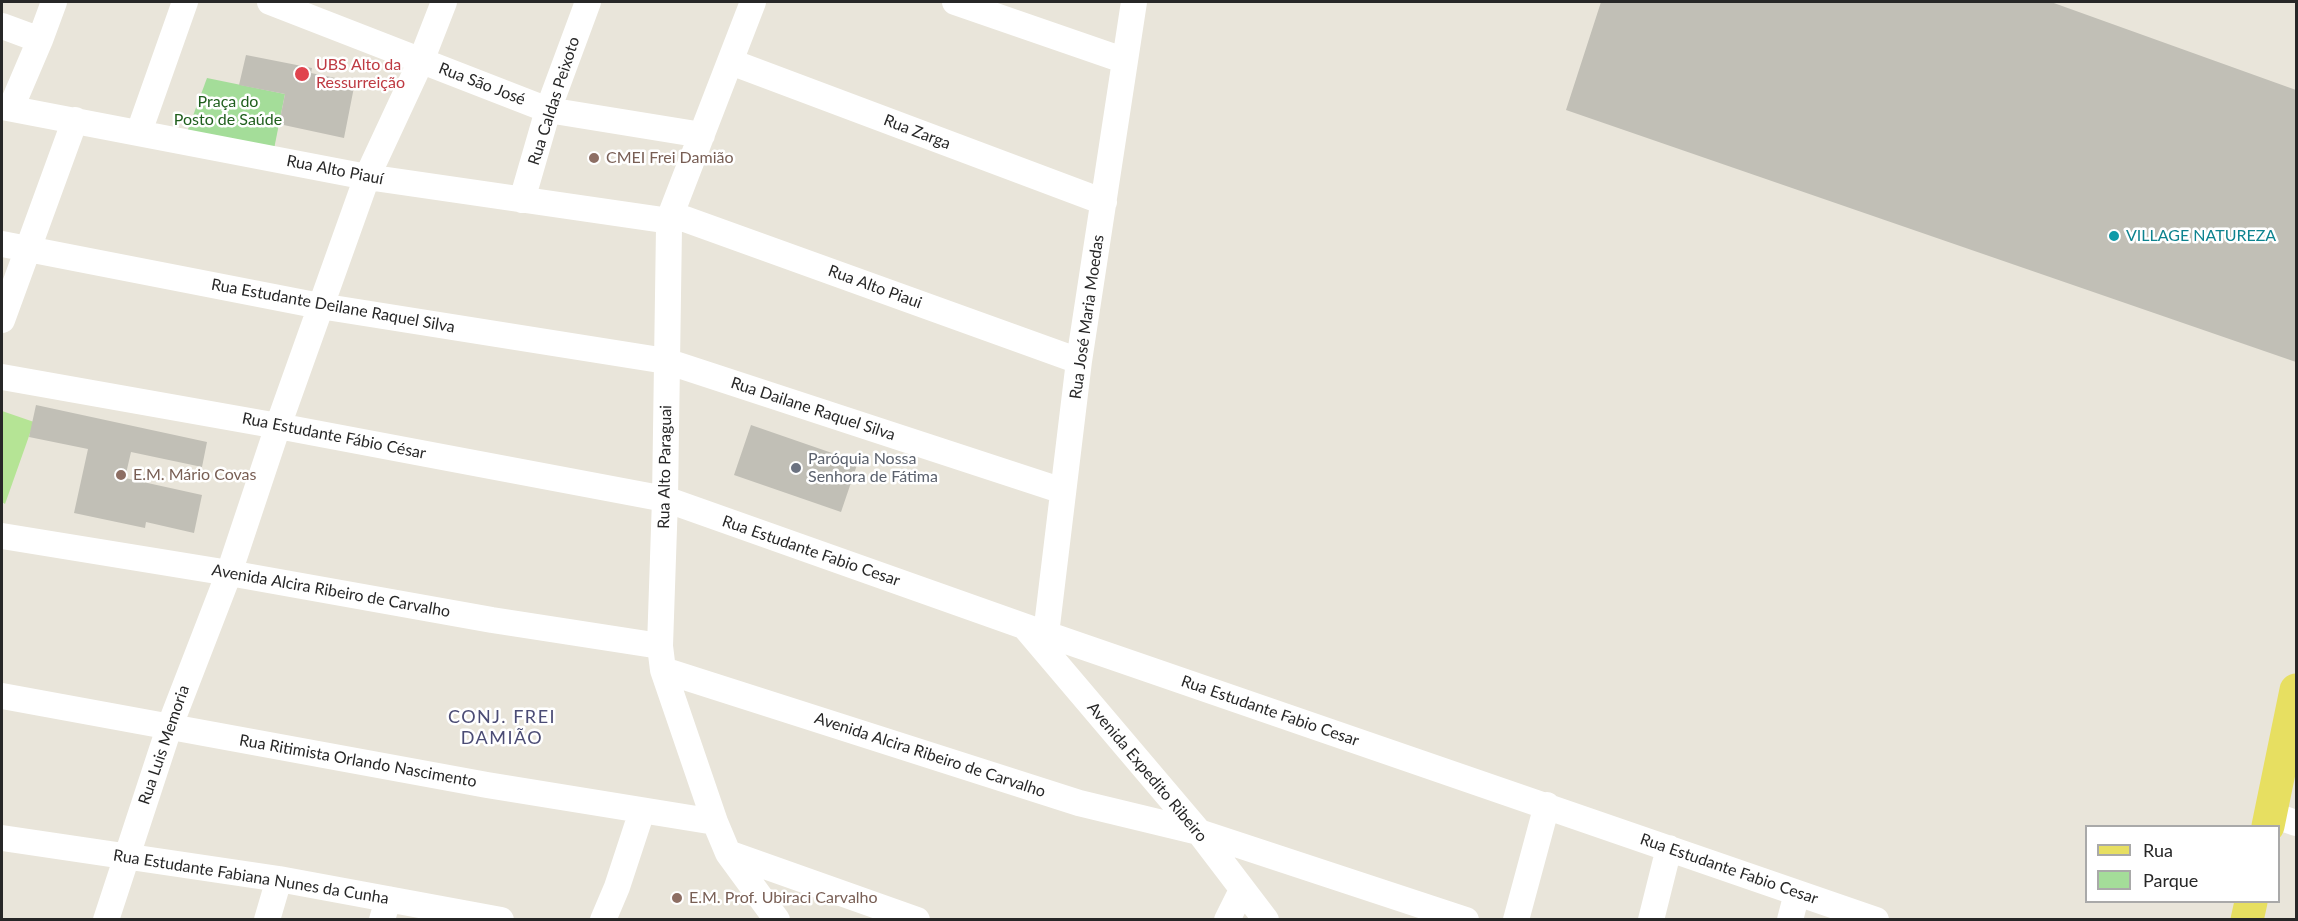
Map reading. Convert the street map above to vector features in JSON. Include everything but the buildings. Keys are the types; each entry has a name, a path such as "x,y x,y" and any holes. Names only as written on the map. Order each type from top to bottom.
{"main road":[{"path":"2278,821 2296,690"},
{"path":"2247,920 2251,903"}],"street":[{"path":"6,107 40,40 54,2"},
{"path":"139,132 185,2"},
{"name":"Rua São José","path":"270,2 323,11 421,61 548,111 702,135"},
{"name":"Rua Luis Memoria","path":"106,920 169,728 229,573 278,426 367,177 421,61 444,2"},
{"name":"Rua Caldas Peixoto","path":"522,200 548,111 588,2"},
{"name":"Rua Alto Paraguai","path":"753,2 671,218 668,235 662,658 715,822 728,854 777,920"},
{"path":"956,2 1124,60"},
{"name":"Rua José Maria Moedas","path":"1035,630 1063,491 1079,361 1134,2"},
{"path":"2,26 40,40"},
{"name":"Rua Zarga","path":"731,62 1104,202"},
{"name":"Rua Alto Piauí","path":"6,107 367,177 522,200 671,218"},
{"path":"2,320 75,120"},
{"name":"Rua Alto Piaui","path":"671,218 1079,361"},
{"name":"Rua Estudante Deilane Raquel Silva","path":"2,244 320,306 666,361"},
{"name":"Rua Dailane Raquel Silva","path":"666,361 1063,491"},
{"name":"Rua Estudante Fábio César","path":"2,377 665,499"},
{"name":"Rua Estudante Fabio Cesar","path":"665,499 1035,630 1876,920"},
{"name":"Avenida Alcira Ribeiro de Carvalho","path":"2,536 229,573 492,620 662,658 1079,803 1199,832 1466,920"},
{"name":"Avenida Expedito Ribeiro","path":"1035,630 1199,832 1266,920"},
{"name":"Rua Ritimista Orlando Nascimento","path":"2,696 169,728 715,822"},
{"path":"1516,920 1547,805"},
{"path":"603,920 617,887 642,811"},
{"name":"Rua Estudante Fabiana Nunes da Cunha","path":"2,838 279,879 385,909 501,920"},
{"path":"1650,920 1669,848"},
{"path":"728,854 917,920"},
{"path":"267,920 279,879"},
{"path":"1227,920 1242,890"},
{"path":"1790,920 1797,893"}],"green space":[{"name":"Praça do Posto de Saúde","path":"207,78 285,94 274,149 187,132"},
{"path":"2,411 34,422 5,504 2,502"}],"place":[{"name":"UBS Alto da Ressurreição","path":"302,74"},
{"name":"CMEI Frei Damião","path":"594,158"},
{"name":"VILLAGE NATUREZA","path":"2114,236"},
{"name":"Paróquia Nossa Senhora de Fátima","path":"796,468"},
{"name":"E.M. Mário Covas","path":"121,475"},
{"name":"E.M. Prof. Ubiraci Carvalho","path":"677,898"}],"district":[{"name":"CONJ. FREI DAMIÃO","path":"502,727"}]}
